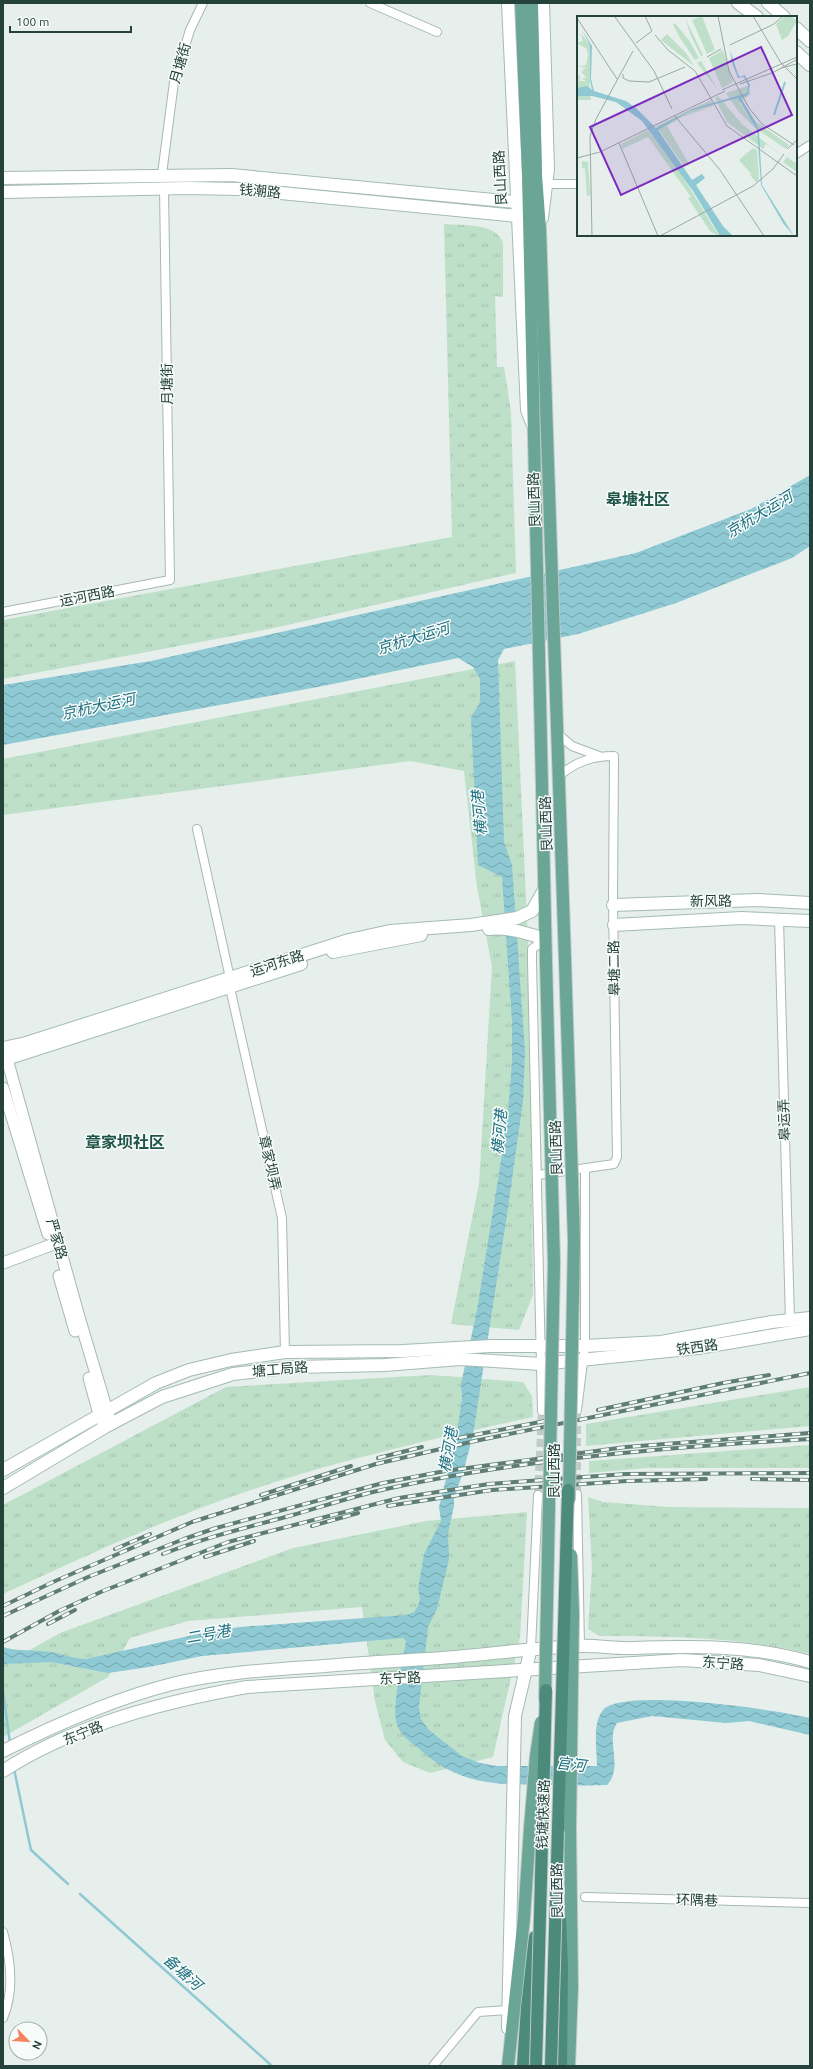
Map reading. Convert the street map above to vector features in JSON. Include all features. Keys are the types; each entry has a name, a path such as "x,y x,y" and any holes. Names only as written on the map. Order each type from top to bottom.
{"highway":[{"name":"钱塘快速路","path":"551,2066 557,1842 573,1492"},
{"name":"钱塘快速路","path":"536,2066 539,1898 546,1690"},
{"path":"557,1842 562,1966 561,2066"},
{"path":"524,2066 527,2008 539,1898"}],"main road":[{"name":"艮山西路","path":"508,3 526,410 532,423"},
{"name":"艮山西路","path":"521,3 532,175 540,229 554,646 560,775 574,1241 573,1613 570,1829 572,1987 569,2066"},
{"name":"艮山西路","path":"508,2065 524,1918 536,1756 546,1690 554,1263 532,423 532,3"},
{"name":"艮山西路","path":"540,229 548,169 543,3"},
{"path":"738,3 756,16"},
{"path":"768,3 783,16"},
{"path":"797,29 810,41"},
{"path":"797,53 810,65"},
{"name":"钱潮路","path":"3,178 162,174 231,175 516,202"},
{"name":"钱潮路","path":"3,192 240,189 517,216"},
{"name":"运河东路","path":"4,1055 230,983 334,952 421,935 501,924 532,910 544,890"},
{"name":"新风路","path":"613,905 758,900 810,903"},
{"path":"674,902 674,922"},
{"name":"新风路","path":"614,925 741,918 810,921"},
{"name":"运河东路","path":"501,924 545,939"},
{"name":"铁西路","path":"585,1346 661,1342 790,1320 810,1318"},
{"name":"铁西路","path":"584,1360 698,1348 810,1329"},
{"name":"塘工局路","path":"3,1470 156,1383 189,1370 285,1352 403,1351 490,1346 585,1346"},
{"name":"塘工局路","path":"3,1488 108,1425 162,1397 233,1374 295,1367 385,1365 460,1359 541,1364 584,1360"},
{"path":"580,1646 580,1666"},
{"name":"东宁路","path":"3,1751 90,1710 171,1684 219,1675 263,1670 428,1659 531,1648 580,1646 730,1649 790,1656 810,1662"},
{"name":"艮山西路","path":"508,2065 515,1716 531,1648"},
{"name":"东宁路","path":"5,1770 29,1756 85,1731 141,1711 209,1694 247,1687 397,1679 682,1660 759,1665 810,1676"}],"street":[{"name":"月塘街","path":"162,174 173,87 178,66 190,30 202,3"},
{"path":"370,3 437,32"},
{"path":"797,153 810,145"},
{"path":"546,184 577,184"},
{"name":"月塘街","path":"164,189 170,580"},
{"name":"运河西路","path":"3,612 170,580"},
{"path":"558,734 572,746 600,756"},
{"path":"560,775 572,766 600,756"},
{"name":"皋塘二路","path":"585,1170 614,1164 617,1157 613,905 614,756 600,756"},
{"name":"章家坝弄","path":"197,829 282,1218 285,1352"},
{"name":"皋运弄","path":"779,919 790,1320"},
{"name":"艮山西路","path":"542,1412 532,949 545,939"},
{"name":"严家路","path":"4,1055 104,1412"},
{"name":"严家路","path":"3,1088 108,1425"},
{"path":"538,1176 585,1170"},
{"name":"艮山西路","path":"577,1410 585,1346 585,1170"},
{"path":"3,1262 51,1245"},
{"name":"艮山西路","path":"573,1492 580,1646"},
{"name":"艮山西路","path":"531,1648 538,1495"},
{"name":"环隅巷","path":"585,1897 810,1903"},
{"path":"3,1932 9,1953 12,1981 3,2018"},
{"path":"433,2066 478,2012 508,2010"}],"green space":[{"path":"444,224 469,225 485,228 493,231 503,242 503,297 495,296 497,367 504,367 511,412 516,573 274,628 3,679 3,620 452,537"},
{"path":"515,661 530,984 533,1295 519,1330 451,1324 479,1184 492,967 477,887 464,771 410,761 3,815 3,759"},
{"path":"431,1375 523,1382 532,1396 533,1417 363,1457 229,1497 99,1550 3,1594 3,1505 226,1387"},
{"path":"810,1387 810,1426 586,1446 586,1424"},
{"path":"810,1445 810,1468 648,1468 589,1473 589,1461"},
{"path":"588,1497 603,1502 669,1507 810,1508 810,1654 784,1648 731,1641 652,1636 599,1636 588,1629 592,1568"},
{"path":"527,1512 520,1638 493,1757 430,1773 403,1762 385,1740 375,1701 362,1607 188,1621 130,1638 108,1677 3,1737 3,1665 60,1633 293,1548 426,1521"}],"water":[{"path":"810,475 810,546 792,558 676,603 578,634 504,649 498,660 504,842 512,865 525,1052 523,1101 473,1435 454,1499 454,1506 448,1533 449,1559 437,1609 428,1627 419,1707 421,1719 429,1730 462,1756 480,1763 497,1766 597,1766 596,1729 597,1722 603,1710 616,1703 639,1700 702,1702 793,1714 810,1718 810,1735 749,1721 726,1723 652,1716 617,1723 613,1737 614,1770 612,1778 607,1785 505,1784 474,1780 460,1775 432,1759 400,1732 397,1725 395,1707 406,1641 403,1638 202,1656 149,1667 108,1673 51,1662 3,1664 3,1647 54,1653 86,1659 207,1632 240,1627 406,1615 414,1612 420,1599 418,1589 424,1554 441,1521 439,1507 456,1439 462,1399 461,1384 477,1310 507,1123 512,1063 512,1022 502,877 478,865 471,718 480,702 480,679 473,667 458,658 323,686 3,745 3,685 151,661 636,553 751,509"}],"waterway":[{"name":"备塘河","path":"3,1661 3,1669"},
{"name":"备塘河","path":"3,1691 10,1744"},
{"name":"备塘河","path":"14,1769 31,1850 68,1884"},
{"name":"备塘河","path":"80,1894 272,2066"}],"tunnel":[{"path":"577,1410 577,1494"},
{"path":"538,1495 542,1411"}],"railway":[{"path":"3,1606 53,1582 192,1522 376,1464 475,1441 810,1373"},
{"path":"598,1410 723,1383 769,1375"},
{"path":"459,1438 545,1421"},
{"path":"3,1616 88,1577 184,1539 216,1528 383,1483 445,1471 626,1447 810,1433"},
{"path":"163,1554 211,1537 351,1498 386,1489 438,1479 543,1462 650,1450 810,1439"},
{"path":"378,1458 422,1447"},
{"path":"261,1495 351,1466"},
{"path":"3,1642 59,1611 103,1591 228,1542 399,1498 489,1484 626,1474 810,1473"},
{"path":"388,1506 492,1490 627,1481 706,1479"},
{"path":"752,1479 810,1480"},
{"path":"312,1526 358,1513"},
{"path":"115,1549 150,1534"},
{"path":"205,1557 254,1541"},
{"path":"48,1624 75,1610"}],"district":[{"name":"皋塘社区","path":"638,499"},
{"name":"章家坝社区","path":"125,1142"}],"water label":[{"name":"京杭大运河","path":"759,514"},
{"name":"京杭大运河","path":"413,638"},
{"name":"京杭大运河","path":"98,706"},
{"name":"横河港","path":"479,813"},
{"name":"横河港","path":"499,1132"},
{"name":"横河港","path":"448,1450"},
{"name":"二号港","path":"208,1634"},
{"name":"官河","path":"571,1764"}]}
